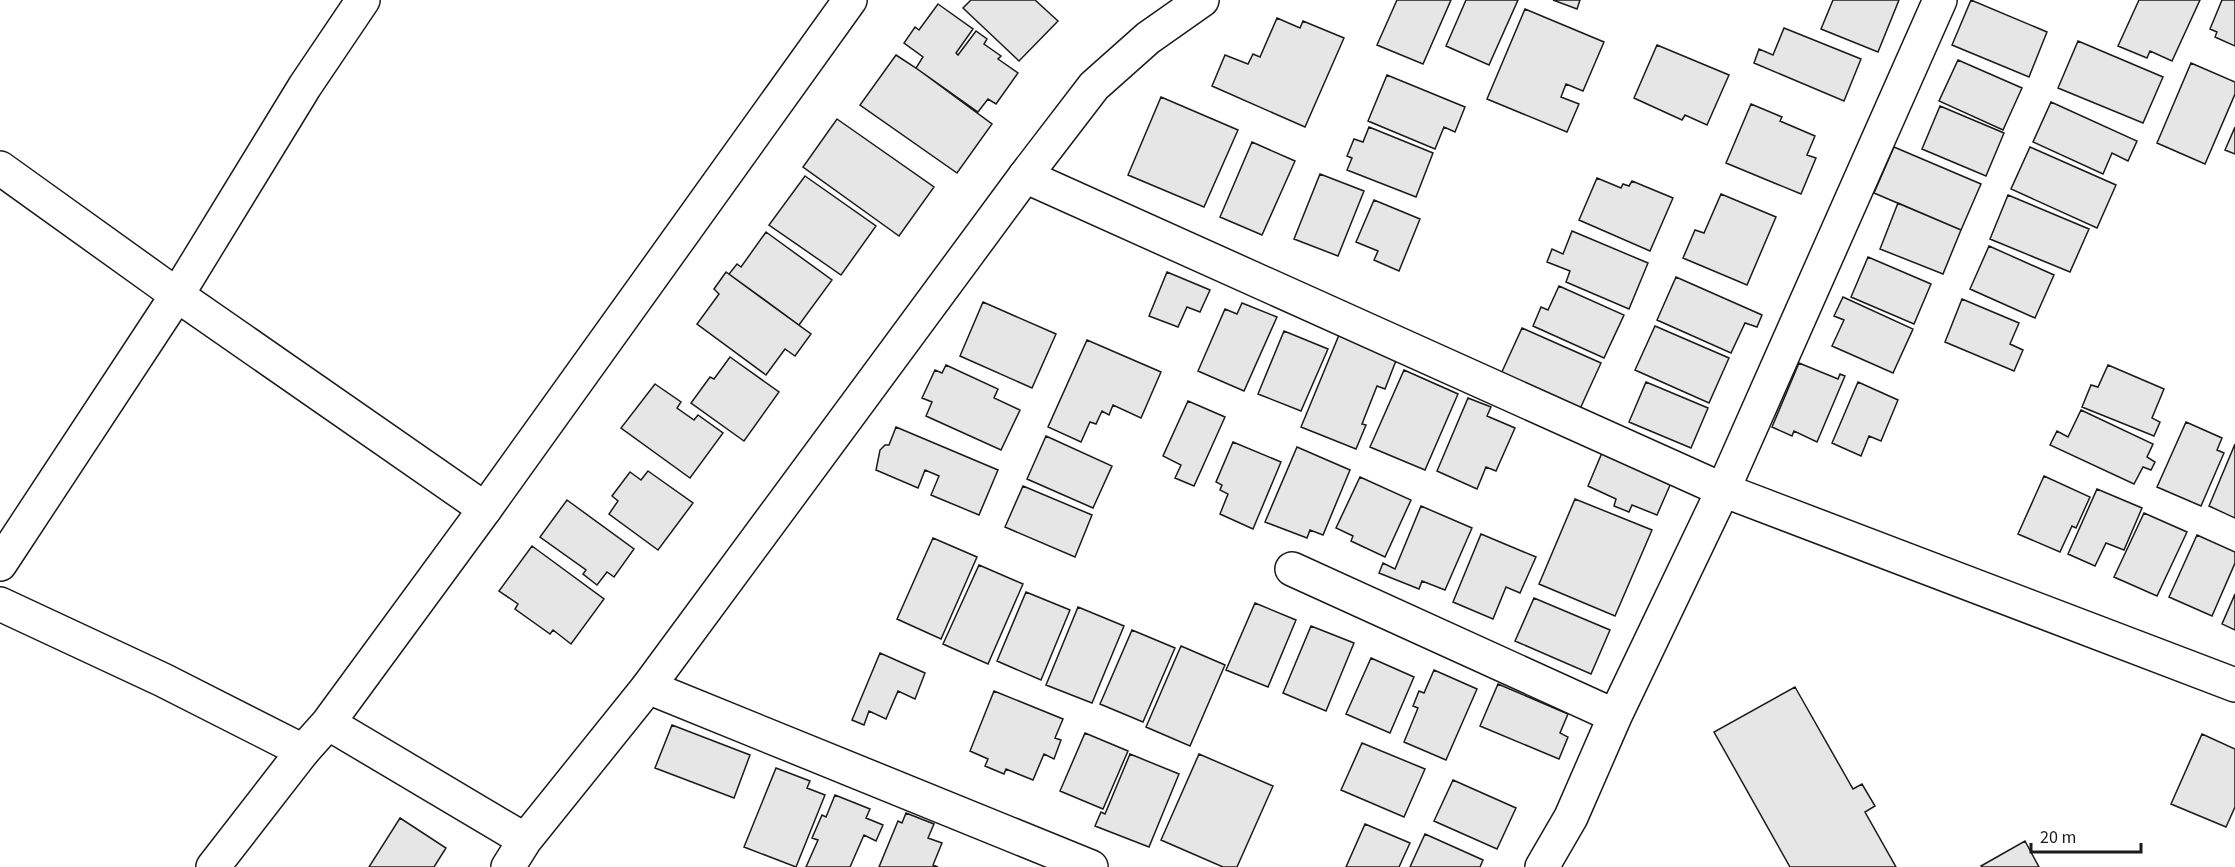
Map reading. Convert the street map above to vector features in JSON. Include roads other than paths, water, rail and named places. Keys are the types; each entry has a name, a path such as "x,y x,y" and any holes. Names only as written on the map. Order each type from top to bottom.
{"street":[{"path":"0,564 177,295 305,86 363,0"},
{"path":"213,867 303,751 328,723 485,509 850,0"},
{"path":"328,723 516,854 648,687 1094,86 1148,38 1202,0"},
{"path":"1542,867 1571,817 1615,716 1723,490 1940,0"},
{"path":"0,168 177,295 485,509"},
{"path":"1025,176 1723,490 2235,685"},
{"path":"1292,569 1615,716"},
{"path":"0,604 163,680 303,751"},
{"path":"648,687 1090,867"}]}
